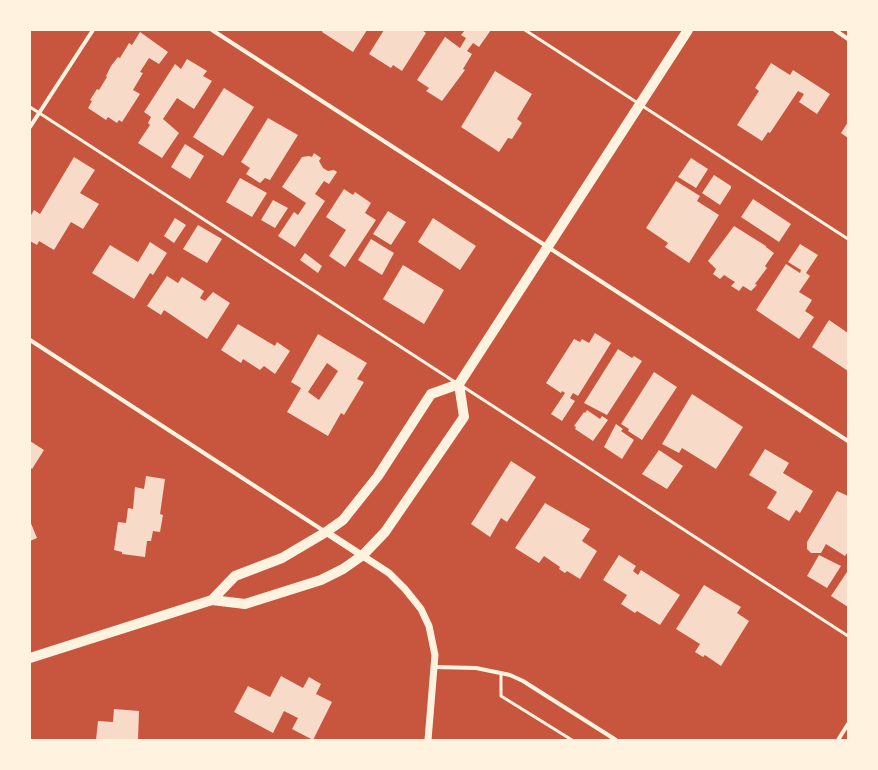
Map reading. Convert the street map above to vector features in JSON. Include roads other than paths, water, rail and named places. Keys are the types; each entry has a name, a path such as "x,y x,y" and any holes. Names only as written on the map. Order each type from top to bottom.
{"main road":[{"path":"212,600 235,576 282,558 326,532 351,511 378,476 431,394 459,384 688,30"},
{"path":"30,658 212,600 245,604 321,580 343,569 363,556 385,532 464,417 459,384"}],"street":[{"path":"30,127 93,30"},
{"path":"212,30 848,441"},
{"path":"835,30 848,39"},
{"path":"30,340 389,573 405,589 421,609 433,639 435,655 428,740"},
{"path":"434,667 476,668 501,673 523,681 608,738 616,740"},
{"path":"838,740 848,724"}],"lane":[{"path":"525,30 848,239"},
{"path":"30,107 848,636"},
{"path":"501,673 501,696 572,740"}]}
